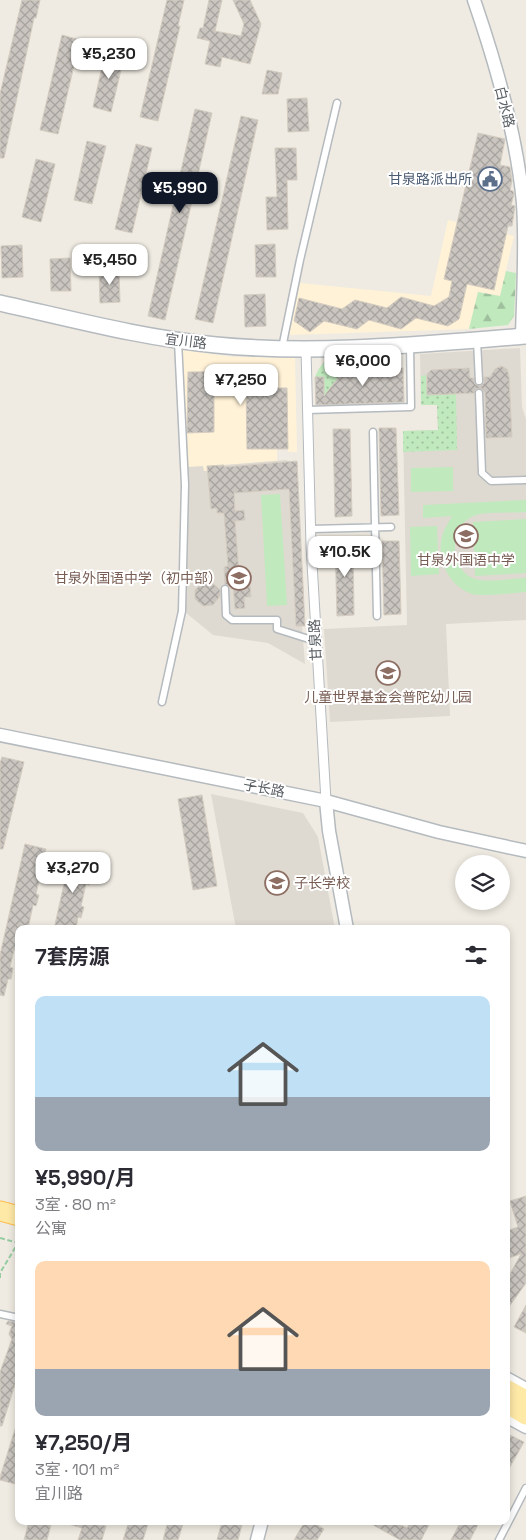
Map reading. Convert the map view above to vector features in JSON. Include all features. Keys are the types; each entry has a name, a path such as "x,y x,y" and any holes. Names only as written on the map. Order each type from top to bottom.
{"main road":[{"path":"0,1199 15,1203"},
{"path":"0,1211 15,1215"},
{"path":"510,1391 526,1400"},
{"path":"510,1406 526,1415"}],"street":[{"name":"白水路","path":"474,0 495,66 511,129 520,176 525,255 524,336"},
{"name":"宜川路","path":"0,303 128,332 178,341 217,345 306,349 524,336"},
{"name":"甘泉路","path":"306,349 310,529 326,801 329,831 346,925"},
{"name":"子长路","path":"0,735 326,801 439,832 526,851"},
{"path":"510,1380 526,1389"},
{"path":"510,1418 526,1427"},
{"path":"258,1540 261,1525"}],"lane":[{"path":"281,349 337,103"},
{"path":"477,340 479,381"},
{"path":"162,702 182,611 185,485 178,341"},
{"path":"307,410 411,407 410,344"},
{"path":"479,393 482,473 491,481 526,480"},
{"path":"373,432 376,616"},
{"path":"310,529 391,527"},
{"path":"225,589 226,615 232,620 277,620 277,629 316,641"},
{"path":"0,1314 15,1317"},
{"path":"510,1521 526,1488"},
{"path":"501,1539 508,1525"}],"path":[{"path":"0,1238 15,1242"},
{"path":"0,1278 0,1273 15,1249"}],"shaded area":[{"path":"448,220 514,236 500,296 478,292 469,329 289,335 300,283 431,296"},
{"name":"甘泉外国语中学","path":"520,348 522,407 526,419 526,620 446,624 450,716 330,722 324,629 407,625 403,431 438,430 437,405 421,405 420,354"},
{"path":"181,350 234,357 295,358 297,452 288,452 288,448 277,449 277,461 224,465 224,469 204,471 187,467"},
{"name":"甘泉外国语中学（初中部）","path":"287,460 296,626 302,626 305,664 268,643 213,635 185,612 187,467 203,466 204,471 224,470 224,465"},
{"name":"子长学校","path":"211,794 303,813 318,837 334,925 235,925"}],"green space":[{"path":"506,271 516,273 514,316 508,325 469,329 478,292 500,296"},
{"path":"332,356 348,356 348,369 345,375 338,378 333,387 333,405 324,405 324,377 315,377 326,360"},
{"path":"426,375 427,395 456,394 457,450 403,452 403,431 438,430 437,405 421,405 421,376"},
{"path":"453,467 453,491 411,492 411,468"},
{"path":"280,494 287,605 267,606 261,495"},
{"path":"526,500 526,512 480,514 467,520 460,528 456,537 455,547 456,558 460,567 467,574 476,579 486,581 526,578 526,592 472,594 456,584 446,570 441,552 443,533 452,516 423,518 423,505"},
{"path":"526,519 526,573 475,576 473,522"},
{"path":"437,526 439,574 411,576 410,527"}],"building":[{"path":"22,0 40,0 36,18 34,18 4,158 0,158 0,94"},
{"path":"167,0 184,0 178,26 180,26 158,121 140,117"},
{"path":"209,0 222,0 215,31 241,36 244,24 233,0 250,0 261,24 250,64 222,57 220,67 205,64 210,41 197,38 200,28 203,28"},
{"path":"62,35 80,40 58,134 40,130"},
{"path":"106,49 125,53 111,112 93,107"},
{"path":"267,70 282,73 278,94 262,94"},
{"path":"307,98 309,131 288,132 287,99"},
{"path":"195,109 212,113 165,320 148,316"},
{"path":"241,116 258,120 213,323 195,319"},
{"path":"478,133 505,139 500,165 510,167 512,181 510,190 514,194 511,205 515,206 512,226 508,226 494,290 467,284 459,319 448,326 416,318 401,329 369,320 357,329 324,321 310,332 294,321 299,298 342,309 355,300 387,308 401,297 434,306 449,297 452,281 444,279"},
{"path":"87,141 106,146 92,204 74,200"},
{"path":"136,144 152,148 132,233 115,229"},
{"path":"275,148 296,148 297,180 287,180 288,229 267,230 266,197 277,197"},
{"path":"36,159 55,164 41,222 22,217"},
{"path":"275,244 276,277 256,277 255,245"},
{"path":"22,245 23,277 2,278 1,246"},
{"path":"70,258 71,291 51,291 50,259"},
{"path":"119,270 120,302 100,303 99,271"},
{"path":"265,294 266,326 245,327 244,295"},
{"path":"501,366 507,369 509,376 512,437 486,438 485,393 481,388 476,389 474,393 427,395 427,374 431,370 469,368 470,378 474,378 475,384 480,386 484,383 484,377 490,377 495,369"},
{"path":"403,368 404,402 316,405 315,377 324,377 324,396 338,378 345,374 345,369"},
{"path":"266,371 266,388 287,388 288,449 247,449 246,389 214,389 214,432 187,433 188,372"},
{"path":"379,428 396,428 399,515 381,516"},
{"path":"333,429 350,429 352,516 335,517"},
{"path":"297,461 305,626 296,626 289,489 234,493 235,511 244,510 245,520 235,521 238,575 249,574 251,597 244,597 245,608 235,609 233,582 229,586 225,584 224,567 228,566 224,513 217,513 217,508 211,509 207,466 224,465 224,467"},
{"path":"382,541 399,541 401,614 384,615"},
{"path":"335,542 353,542 354,615 337,616"},
{"path":"211,582 220,590 220,596 213,605 203,606 195,599 195,590 202,583"},
{"path":"2,757 24,762 3,849 0,849 0,763"},
{"path":"202,795 217,886 193,890 178,799"},
{"path":"25,844 46,849 43,860 47,861 44,873 41,872 36,894 39,895 36,906 33,905 29,925 15,925 15,950 10,967 13,968 4,996 0,995 0,955"},
{"path":"70,857 91,861 88,873 92,874 89,885 86,884 81,906 84,907 81,918 78,917 77,925 55,925"},
{"path":"526,1196 526,1283 510,1305 510,1274 521,1254 510,1258 510,1230 518,1227 510,1201"},
{"path":"526,1305 526,1333 514,1327"},
{"path":"8,1321 15,1322 15,1385 2,1426 0,1426 0,1372 12,1339 9,1334 12,1326 6,1324"},
{"path":"15,1429 15,1484 0,1480"},
{"path":"510,1435 524,1442 510,1467"},
{"path":"28,1525 51,1525 47,1540 24,1540"},
{"path":"72,1525 106,1526 102,1540 78,1540 82,1528"},
{"path":"128,1525 148,1525 143,1540 123,1540"},
{"path":"167,1525 183,1525 178,1540 163,1540"},
{"path":"221,1525 242,1525 238,1540 217,1540"},
{"path":"303,1525 318,1525 324,1529 317,1540 294,1540"},
{"path":"373,1525 401,1525 407,1528 409,1525 429,1525 421,1540 400,1540"},
{"path":"459,1525 478,1525 470,1540 451,1540"}],"place":[{"name":"甘泉路派出所","path":"490,179"},
{"name":"甘泉外国语中学","path":"466,536"},
{"name":"甘泉外国语中学（初中部）","path":"239,578"},
{"name":"儿童世界基金会普陀幼儿园","path":"388,673"},
{"name":"子长学校","path":"277,883"}]}
